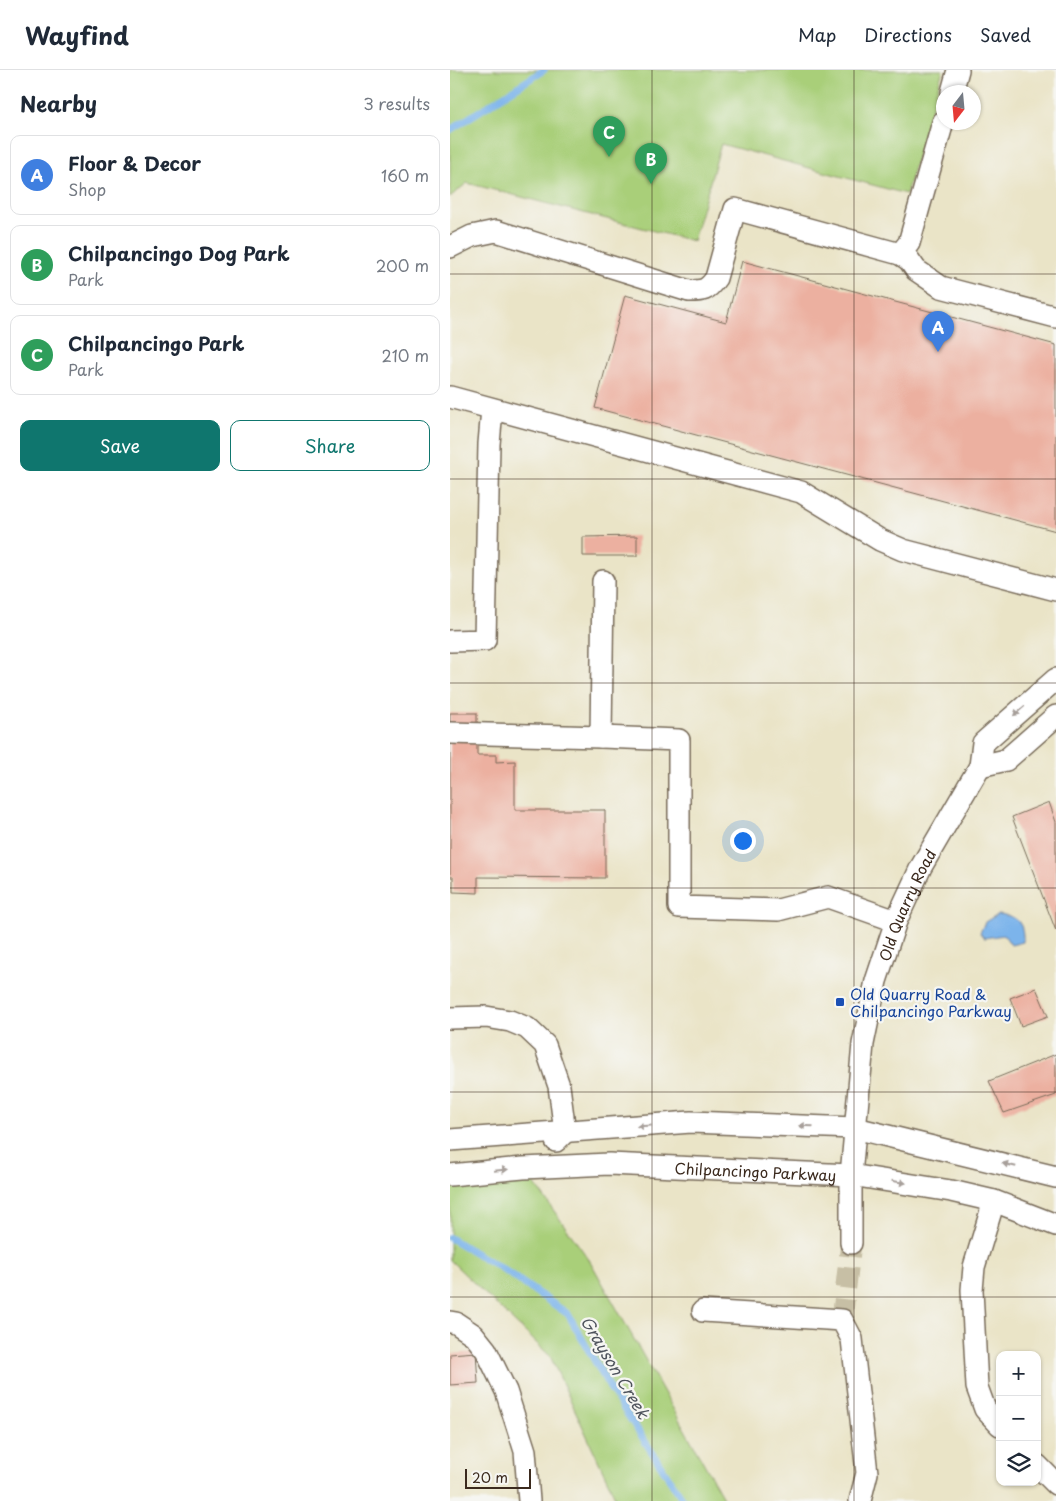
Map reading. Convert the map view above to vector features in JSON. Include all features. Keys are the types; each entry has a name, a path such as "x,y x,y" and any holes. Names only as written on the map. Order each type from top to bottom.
{"street":[{"path":"954,85 958,70"},
{"path":"900,254 910,243 942,130"},
{"path":"450,247 472,236 496,231 688,291 702,291 710,287 716,278 735,209 900,254 909,260 916,270 941,287 1056,317"},
{"path":"450,397 801,492 880,540 903,550 1056,590"},
{"path":"450,641 485,640 489,444 492,409"},
{"path":"601,737 603,581"},
{"name":"Old Quarry Road","path":"851,1243 851,1174 862,1044 876,982 896,921 921,867 980,766 983,743 1056,679"},
{"path":"980,766 1006,760 1056,716"},
{"path":"450,733 680,740 679,907 778,910 828,896 896,921"},
{"path":"450,1018 486,1017 510,1021 527,1028 545,1045 559,1086 565,1132 559,1140 548,1145 451,1168"},
{"path":"450,1140 691,1122 855,1128 1056,1177"},
{"name":"Chilpancingo Parkway","path":"451,1168 523,1168 609,1164 851,1174 951,1191 994,1201 1056,1225"},
{"path":"994,1201 974,1267 972,1290 977,1387 985,1410 996,1422"},
{"path":"703,1311 842,1320 852,1339 867,1473 860,1501"},
{"path":"450,1322 456,1323 474,1335 486,1350 506,1391 525,1451 529,1501"},
{"path":"1041,1469 1056,1484"}],"green space":[{"path":"450,70 943,70 939,85 936,85 936,93 906,194 721,144 693,241 467,183 450,197"},
{"path":"523,1168 590,1261 725,1501 617,1501 550,1356 450,1260 450,1175"}],"water":[{"path":"998,914 1010,916 1018,921 1022,929 1023,942 1011,945 1004,935 984,938 980,933 985,922"}],"building":[{"path":"742,261 1056,345 1056,531 595,408 625,295 726,322"},
{"path":"637,536 637,556 583,556 583,537"},
{"path":"450,713 477,713 477,755 496,755 496,762 515,761 515,810 605,810 605,878 478,877 478,893 453,892 453,877 450,877"},
{"path":"1049,802 1056,822 1056,931 1012,817"},
{"path":"1036,988 1048,1016 1021,1026 1010,998"},
{"path":"1056,1054 1056,1095 1004,1113 989,1081"},
{"path":"476,1352 478,1383 450,1385 450,1354"}],"waterway":[{"name":"Grayson Creek","path":"450,130 544,70"},
{"name":"Grayson Creek","path":"450,1238 501,1268 568,1314 610,1388 684,1501"}],"tunnel":[{"path":"842,1320 851,1243"}],"place":[{"name":"Chilpancingo Park","path":"609,157"},
{"name":"Chilpancingo Dog Park","path":"651,184"},
{"name":"Floor & Decor","path":"938,352"},
{"name":"Old Quarry Road & Chilpancingo Parkway","path":"840,1002"}]}
